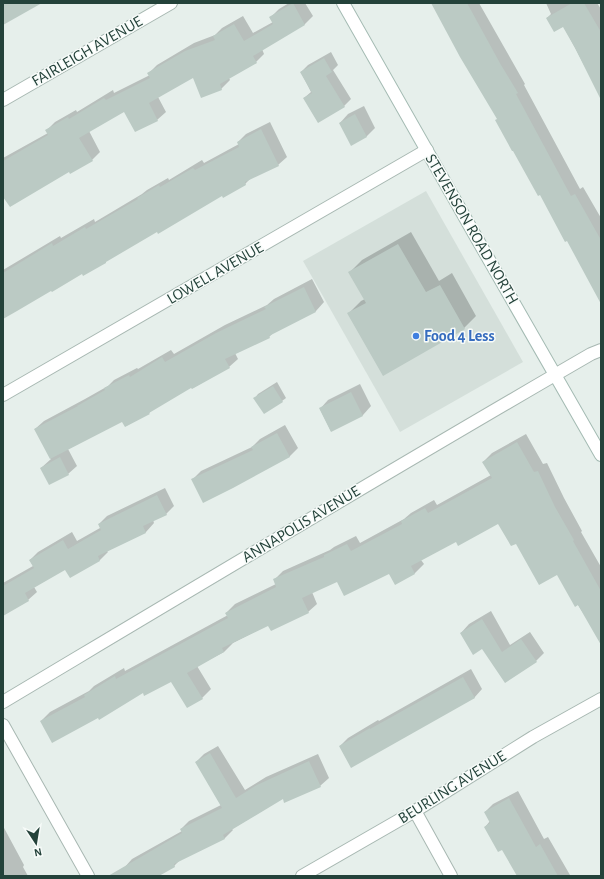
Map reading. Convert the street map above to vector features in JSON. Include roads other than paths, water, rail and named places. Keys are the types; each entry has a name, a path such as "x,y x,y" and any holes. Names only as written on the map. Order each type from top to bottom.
{"street":[{"name":"FAIRLEIGH AVENUE","path":"3,100 171,3"},
{"name":"STEVENSON ROAD NORTH","path":"343,3 601,455"},
{"name":"LOWELL AVENUE","path":"3,395 427,150"},
{"name":"ANNAPOLIS AVENUE","path":"3,702 423,452 601,350"},
{"name":"BEURLING AVENUE","path":"302,876 415,811 533,737 601,699"},
{"path":"3,725 88,876"},
{"path":"415,811 451,876"}],"place":[{"name":"Food 4 Less","path":"416,336"}]}
